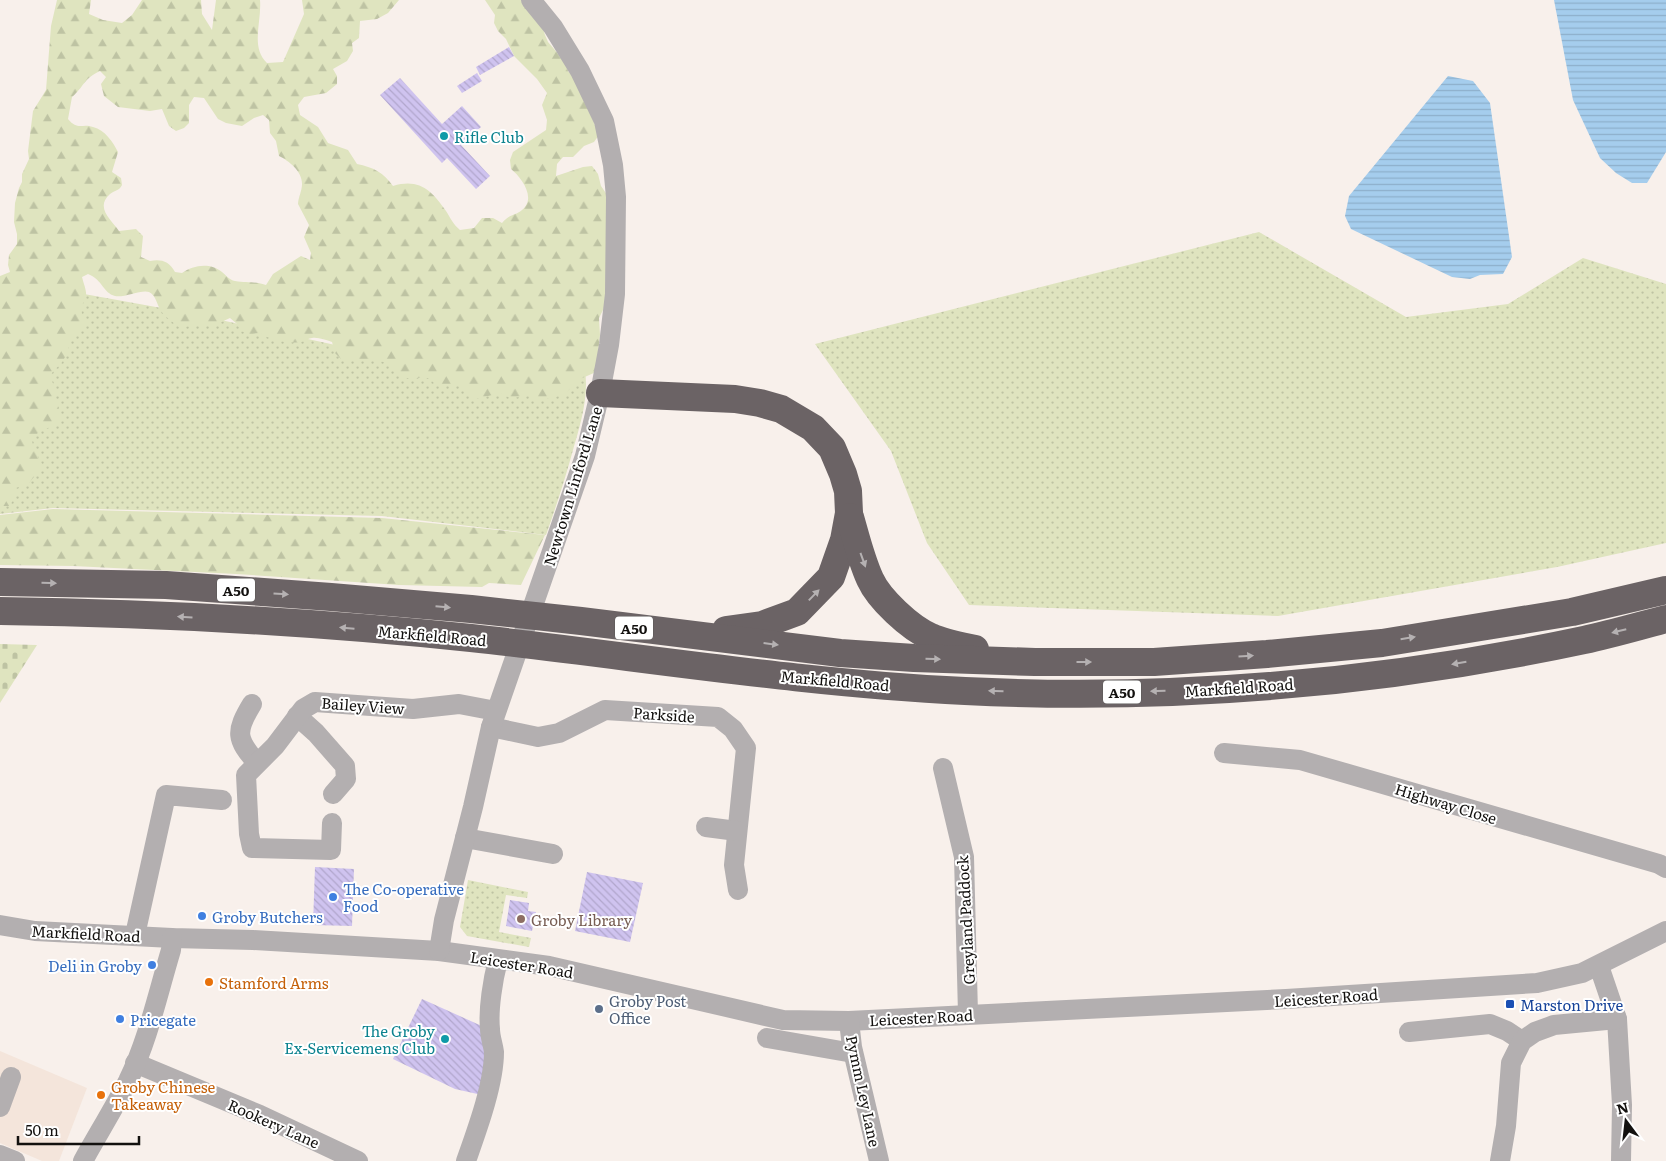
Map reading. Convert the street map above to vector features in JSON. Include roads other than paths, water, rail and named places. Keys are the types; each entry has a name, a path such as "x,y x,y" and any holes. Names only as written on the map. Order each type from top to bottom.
{"highway":[{"path":"600,393 735,399 781,409 813,428 832,448 843,474 848,491 849,513 844,540 831,577 797,612 762,625 688,634"},
{"path":"849,513 861,555 871,581 886,603 904,619 930,636 962,646 1035,662"},
{"name":"Markfield Road","path":"0,582 166,585 471,609 840,653 914,658 1035,662 1154,662 1267,654 1382,642 1572,612 1666,590"},
{"name":"Markfield Road","path":"0,611 103,613 278,622 466,638 720,669 854,683 966,691 1082,693 1190,691 1383,674 1456,664 1586,640 1666,619"}],"street":[{"name":"Newtown Linford Lane","path":"439,951 444,920 493,719 585,456 609,345 615,294 616,197 613,165 604,121 580,71 553,27 530,0"},
{"name":"Bailey View","path":"251,769 275,746 303,709 315,702 413,709 459,704 493,719"},
{"path":"252,704 243,719 239,737 251,769 249,834 252,848 331,850 332,823"},
{"name":"Parkside","path":"493,719 538,737 559,733 605,710 718,717 734,729 746,748 734,865 738,890"},
{"path":"297,716 316,733 345,766 346,779 333,794"},
{"name":"Highway Close","path":"1224,753 1308,762 1659,864 1666,868"},
{"name":"Greyland Paddock","path":"943,768 964,857 974,1014"},
{"path":"135,935 166,795 222,800"},
{"path":"962,795 974,854 974,1014"},
{"path":"706,827 737,831"},
{"path":"464,838 553,854"},
{"name":"Markfield Road","path":"0,925 35,930 172,938"},
{"name":"Leicester Road","path":"172,938 253,940 439,951 549,966 783,1020 849,1021 1286,999 1537,983 1582,974 1666,931"},
{"path":"83,1161 128,1080 135,1063 171,950 172,938"},
{"path":"466,1161 479,1126 491,1075 494,1051 490,1028 494,976 498,960"},
{"path":"1599,966 1617,1019 1622,1105 1621,1161"},
{"path":"1409,1032 1490,1024 1515,1036 1535,1032 1554,1025 1617,1019"},
{"name":"Pymm Ley Lane","path":"849,1021 853,1053 879,1161"},
{"path":"1500,1161 1506,1126 1515,1036"},
{"path":"767,1038 853,1053"},
{"name":"Rookery Lane","path":"135,1063 260,1115 358,1161"},
{"path":"0,1107 11,1077"},
{"path":"0,1155 15,1161"}],"water":[{"path":"1554,0 1666,0 1666,152 1647,183 1632,183 1616,173 1600,158 1573,100"},
{"path":"1448,76 1473,81 1490,103 1512,257 1503,274 1480,275 1470,279 1452,277 1351,229 1345,216 1349,196"}],"place":[{"name":"Rifle Club","path":"444,136"},
{"name":"The Co-operative Food","path":"333,897"},
{"name":"Groby Butchers","path":"202,916"},
{"name":"Groby Library","path":"521,919"},
{"name":"Deli in Groby","path":"152,965"},
{"name":"Stamford Arms","path":"209,982"},
{"name":"Marston Drive","path":"1510,1004"},
{"name":"Groby Post Office","path":"599,1009"},
{"name":"Pricegate","path":"120,1019"},
{"name":"The Groby Ex-Servicemens Club","path":"445,1039"},
{"name":"Groby Chinese Takeaway","path":"101,1095"}]}
